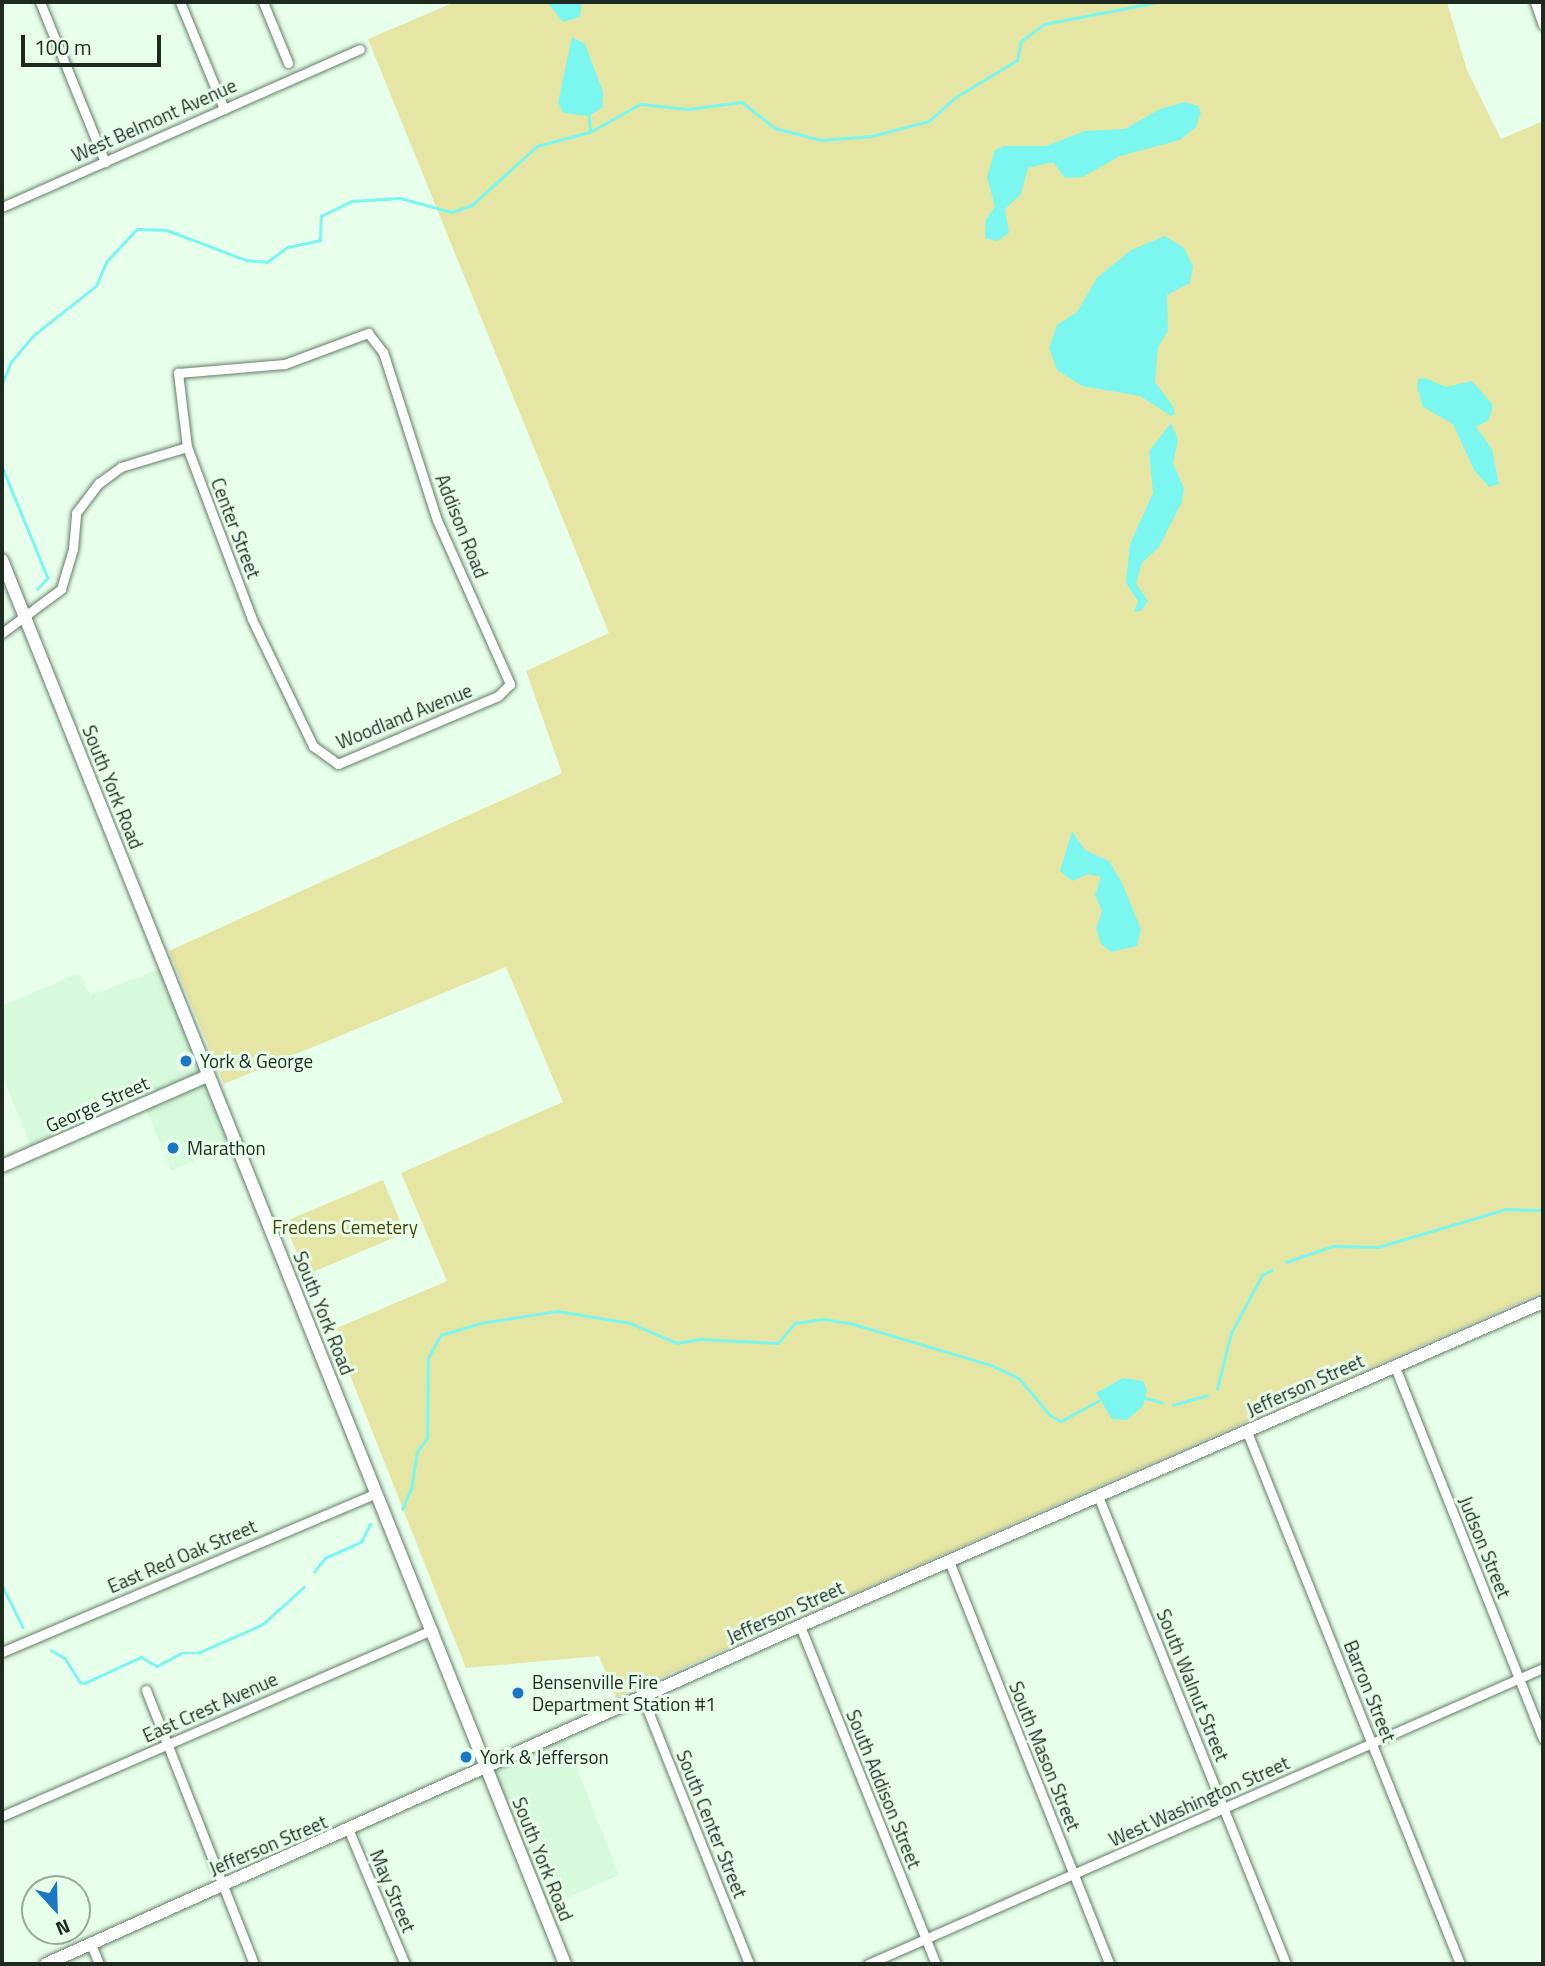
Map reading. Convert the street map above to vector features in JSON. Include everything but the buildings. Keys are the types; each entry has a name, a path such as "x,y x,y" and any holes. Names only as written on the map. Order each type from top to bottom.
{"street":[{"path":"40,2 104,162"},
{"path":"180,2 224,109"},
{"path":"263,2 288,63"},
{"path":"1535,2 1543,25"},
{"name":"West Belmont Avenue","path":"2,207 360,49"},
{"name":"Addison Road","path":"241,370 285,364 368,333 377,338 437,520 510,675 509,687"},
{"name":"Center Street","path":"241,370 178,373 187,447 252,620 313,746"},
{"path":"2,633 61,589 74,549 76,513 99,483 121,467 187,447"},
{"name":"South York Road","path":"2,560 565,1964"},
{"name":"Woodland Avenue","path":"313,746 338,764 498,696 509,687"},
{"name":"George Street","path":"2,1167 207,1076"},
{"name":"Jefferson Street","path":"91,1944 349,1831 800,1626 1543,1302"},
{"name":"Judson Street","path":"1395,1367 1543,1739"},
{"name":"Barron Street","path":"1247,1432 1460,1964"},
{"name":"East Red Oak Street","path":"2,1652 376,1493"},
{"name":"South Walnut Street","path":"1098,1496 1286,1964"},
{"name":"South Mason Street","path":"949,1561 1109,1964"},
{"name":"South Addison Street","path":"800,1626 936,1964"},
{"name":"East Crest Avenue","path":"2,1816 432,1630"},
{"name":"West Washington Street","path":"868,1964 1543,1668"},
{"path":"146,1689 226,1884 254,1964"},
{"name":"South Center Street","path":"642,1696 749,1964"},
{"name":"May Street","path":"349,1831 405,1964"},
{"path":"91,1944 99,1964"},
{"name":"Jefferson Street","path":"46,1964 89,1945"}],"shaded area":[{"path":"162,968 204,1074 33,1151 2,1075 2,1006 79,973 90,996"},
{"path":"206,1079 232,1144 171,1171 145,1105"},
{"path":"564,1735 619,1875 544,1908 488,1769"}],"green space":[{"path":"455,2 1447,2 1467,70 1501,139 1543,121 1543,1292 616,1697 599,1656 466,1668 332,1330 447,1281 401,1173 563,1102 506,967 224,1084 169,951 562,773 526,671 609,633 368,39"},
{"name":"Fredens Cemetery","path":"383,1180 405,1233 306,1275 284,1222"}],"water":[{"path":"547,2 582,2 580,17 563,22"},
{"path":"572,37 585,44 603,92 603,107 589,116 563,113 558,102"},
{"path":"1185,102 1198,106 1201,112 1196,127 1180,140 1120,156 1083,177 1065,178 1053,162 1028,168 1021,194 1005,209 1009,233 997,241 985,238 986,219 995,207 987,177 995,150 1004,146 1046,146 1085,131 1125,129 1160,109"},
{"path":"1165,236 1184,248 1193,266 1190,283 1167,295 1168,331 1158,347 1155,382 1173,406 1175,414 1171,416 1140,396 1082,386 1057,370 1049,348 1057,325 1077,312 1097,278 1131,250"},
{"path":"1425,378 1446,387 1472,381 1493,405 1489,420 1476,427 1492,449 1499,484 1489,487 1474,470 1453,424 1423,407 1417,387 1418,379"},
{"path":"1171,423 1178,439 1173,463 1184,488 1182,502 1159,547 1142,563 1136,583 1148,601 1141,611 1134,612 1138,601 1126,583 1130,544 1153,493 1149,451"},
{"path":"1072,831 1085,850 1109,861 1122,883 1141,929 1137,946 1111,952 1101,944 1096,929 1102,911 1095,895 1101,877 1088,874 1072,881 1060,871"},
{"path":"1123,1378 1143,1381 1147,1390 1143,1406 1127,1420 1112,1419 1096,1393"}],"waterway":[{"path":"592,131 640,104 688,109 742,102 775,128 821,140 872,136 929,121 956,97 1017,60 1021,41 1044,24 1158,2"},
{"path":"2,384 11,362 34,335 96,286 106,262 137,229 167,230 246,260 267,262 288,247 320,240 321,216 352,201 400,198 452,212 472,205 537,146 590,132 589,116"},
{"path":"2,466 48,578 38,589"},
{"path":"1286,1262 1333,1246 1378,1247 1506,1209 1543,1210"},
{"path":"1217,1389 1231,1333 1262,1275 1272,1270"},
{"path":"402,1509 411,1489 417,1452 427,1438 428,1358 441,1335 481,1323 557,1311 630,1323 677,1343 700,1339 778,1343 795,1323 824,1319 850,1323 991,1365 1019,1378 1050,1415 1061,1421 1098,1401"},
{"path":"1173,1405 1207,1395"},
{"path":"1146,1398 1161,1402"},
{"path":"314,1572 325,1558 361,1542 370,1524"},
{"path":"2,1585 23,1627"},
{"path":"51,1650 65,1658 80,1682 85,1683 141,1657 157,1666 181,1653 198,1653 263,1624 304,1587"}],"place":[{"name":"York & George","path":"186,1061"},
{"name":"Marathon","path":"173,1148"},
{"name":"Bensenville Fire Department Station #1","path":"518,1693"},
{"name":"York & Jefferson","path":"466,1757"}]}
